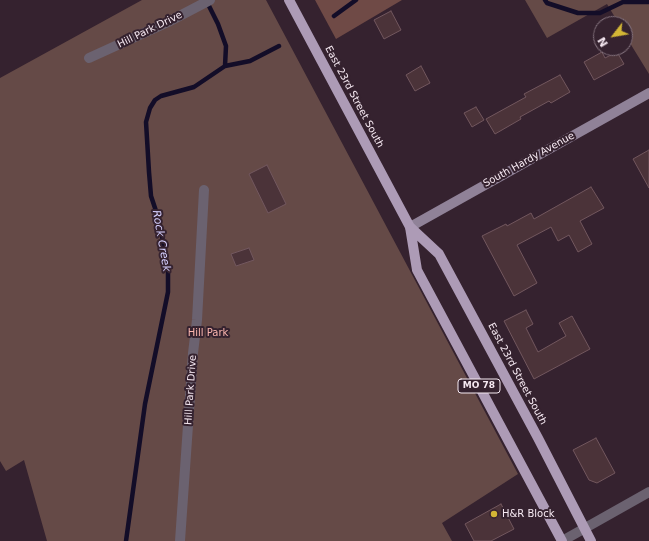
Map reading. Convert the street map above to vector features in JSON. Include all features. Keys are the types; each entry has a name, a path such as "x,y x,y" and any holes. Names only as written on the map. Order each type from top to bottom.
{"main road":[{"name":"East 23rd Street South","path":"289,0 410,227 417,270 562,541"},
{"name":"East 23rd Street South","path":"410,227 439,254 538,438 591,541"}],"street":[{"name":"Hill Park Drive","path":"89,58 127,42 210,0"},
{"name":"South Hardy Avenue","path":"410,227 649,93"},
{"name":"Hill Park Drive","path":"180,541 192,361 198,314 204,190"},
{"path":"562,541 649,492"}],"green space":[{"name":"Hill Park","path":"142,0 266,0 518,474 442,523 452,541 47,541 24,460 6,471 0,461 0,78"},
{"path":"525,0 649,0 649,74 633,48 633,16 614,16 607,4 547,38"}],"shaded area":[{"path":"315,0 402,0 336,39"}],"building":[{"path":"391,11 401,30 384,39 374,20"},
{"path":"595,56 604,56 605,58 609,56 619,56 624,64 594,80 584,62"},
{"path":"421,66 430,83 415,91 406,75"},
{"path":"560,75 570,92 551,103 549,101 520,117 521,119 495,134 486,119 526,97 524,94"},
{"path":"476,107 484,120 472,127 464,113"},
{"path":"649,150 649,188 633,159"},
{"path":"267,165 286,204 268,213 249,174"},
{"path":"591,187 604,208 580,221 592,244 578,252 569,235 558,241 551,227 517,245 537,283 514,296 482,236 506,224 507,226 531,213 534,219"},
{"path":"249,248 254,260 236,266 231,254"},
{"path":"526,310 533,324 526,328 538,352 566,336 559,323 572,316 590,349 534,379 504,321"},
{"path":"596,438 615,473 597,483 589,480 573,450"},
{"name":"H&R Block","path":"501,504 514,529 491,541 474,541 465,524"}],"waterway":[{"name":"Rock Creek","path":"334,16 356,0"},
{"path":"545,0 547,3 578,13 600,13 623,2 649,2"},
{"path":"207,2 218,24 226,46 225,66"},
{"name":"Rock Creek","path":"126,541 145,404 168,292 168,270 159,220 151,196 146,122 150,108 155,100 161,96 194,87 225,66 250,61 279,46"}],"place":[{"name":"H&R Block","path":"494,514"}]}
